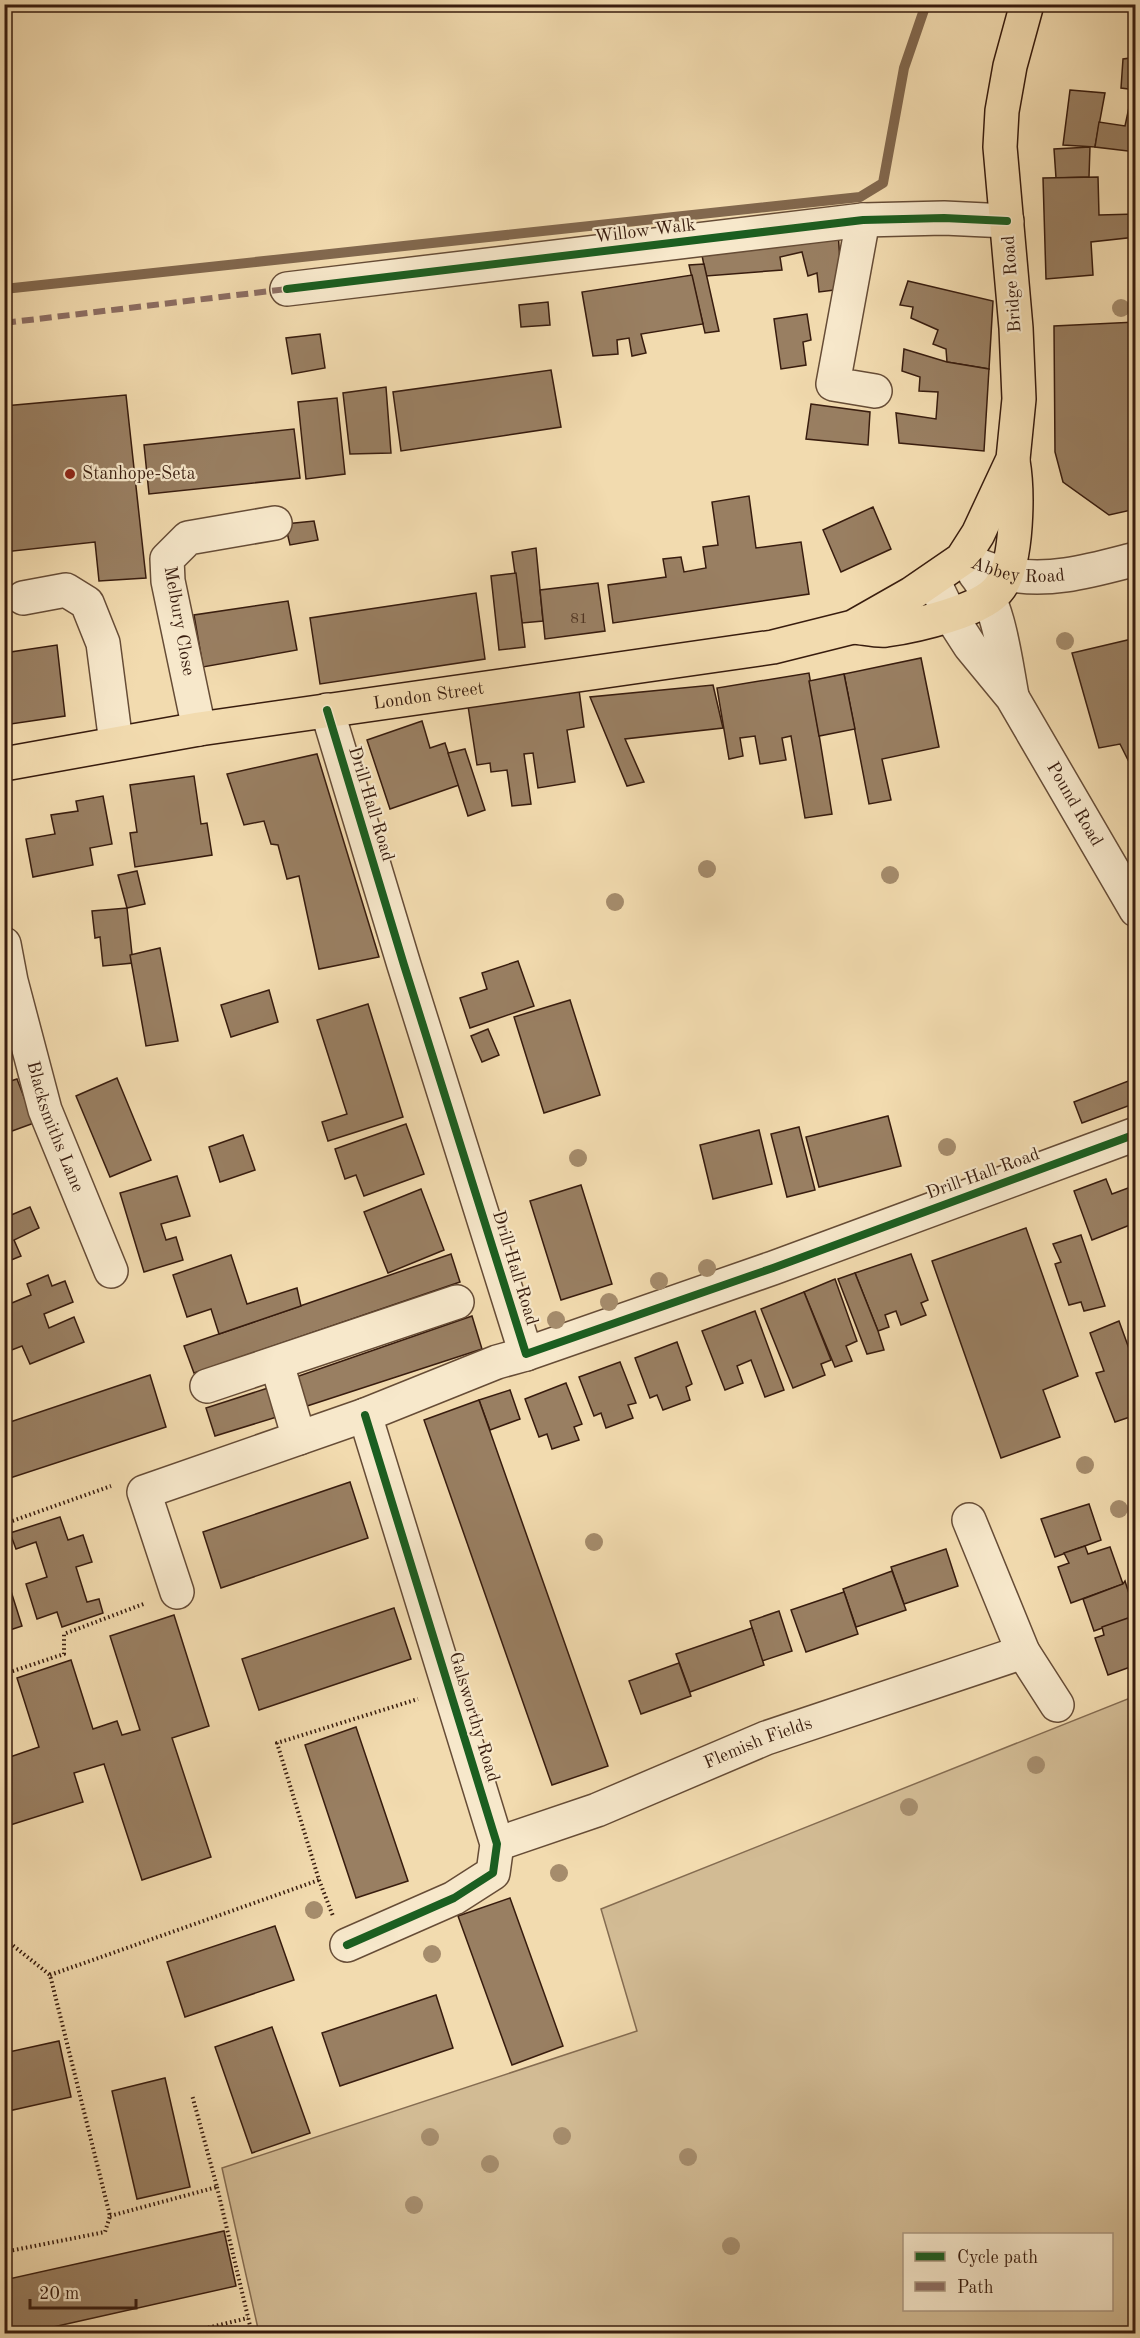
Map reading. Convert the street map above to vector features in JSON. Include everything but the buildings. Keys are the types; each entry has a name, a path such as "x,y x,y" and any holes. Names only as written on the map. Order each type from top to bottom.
{"main road":[{"name":"Bridge Road","path":"996,586 1012,552 1018,487 1013,459 1019,399 1000,147 1002,111 1010,66 1027,4"},
{"name":"Bridge Road","path":"933,579 962,559 978,534 1013,459"},
{"name":"London Street","path":"4,764 199,729 773,647 853,627 933,579"},
{"path":"950,615 996,586"},
{"name":"London Street","path":"853,627 884,630 950,615"}],"street":[{"name":"Willow Walk","path":"287,289 864,220 944,218 1007,221"},
{"path":"864,220 833,384 875,391"},
{"name":"Melbury Close","path":"199,729 168,581 167,558 188,538 275,523"},
{"name":"Abbey Road","path":"962,559 996,586 1041,577 1076,575 1136,558"},
{"name":"Pound Road","path":"933,579 950,615 970,646 1012,697 1136,910"},
{"name":"Pound Road","path":"996,586 1001,638 1012,697"},
{"path":"23,598 66,590 87,603 103,643 116,743"},
{"name":"Drill Hall Road","path":"327,710 526,1354 773,1268 1136,1134"},
{"name":"Blacksmiths Lane","path":"4,944 11,981 45,1110 111,1271"},
{"path":"207,1386 457,1302"},
{"path":"177,1592 144,1492 365,1415 497,1362 526,1354"},
{"path":"277,1364 299,1438"},
{"name":"Galsworthy Road","path":"347,1945 454,1898 493,1873 497,1844 365,1415"},
{"path":"969,1520 1023,1652 1057,1706"},
{"name":"Flemish Fields","path":"497,1844 597,1810 766,1738 1023,1652"}],"path":[{"path":"4,1524 109,1485 144,1492"},
{"path":"4,1674 64,1654 64,1634 177,1592"},
{"path":"50,1975 319,1880 278,1743 450,1689"},
{"path":"4,1936 50,1975 110,2216 105,2232 4,2252"},
{"path":"192,2095 217,2187 252,2334"},
{"path":"110,2216 217,2187"},
{"path":"182,2334 248,2318"}],"shaded area":[{"path":"1135,1696 1135,2333 259,2333 222,2168 637,2031 601,1909"}],"waterway":[{"path":"4,289 860,197 883,183 904,68 926,4"}],"marked path":[{"path":"4,323 287,289"}],"cycle path":[{"path":"287,289 863,220 944,218 1007,221"},
{"path":"327,710 526,1354 773,1268 1136,1134"},
{"path":"347,1945 454,1898 493,1873 497,1844 365,1415"}],"place":[{"name":"Stanhope-Seta","path":"70,474"}]}
